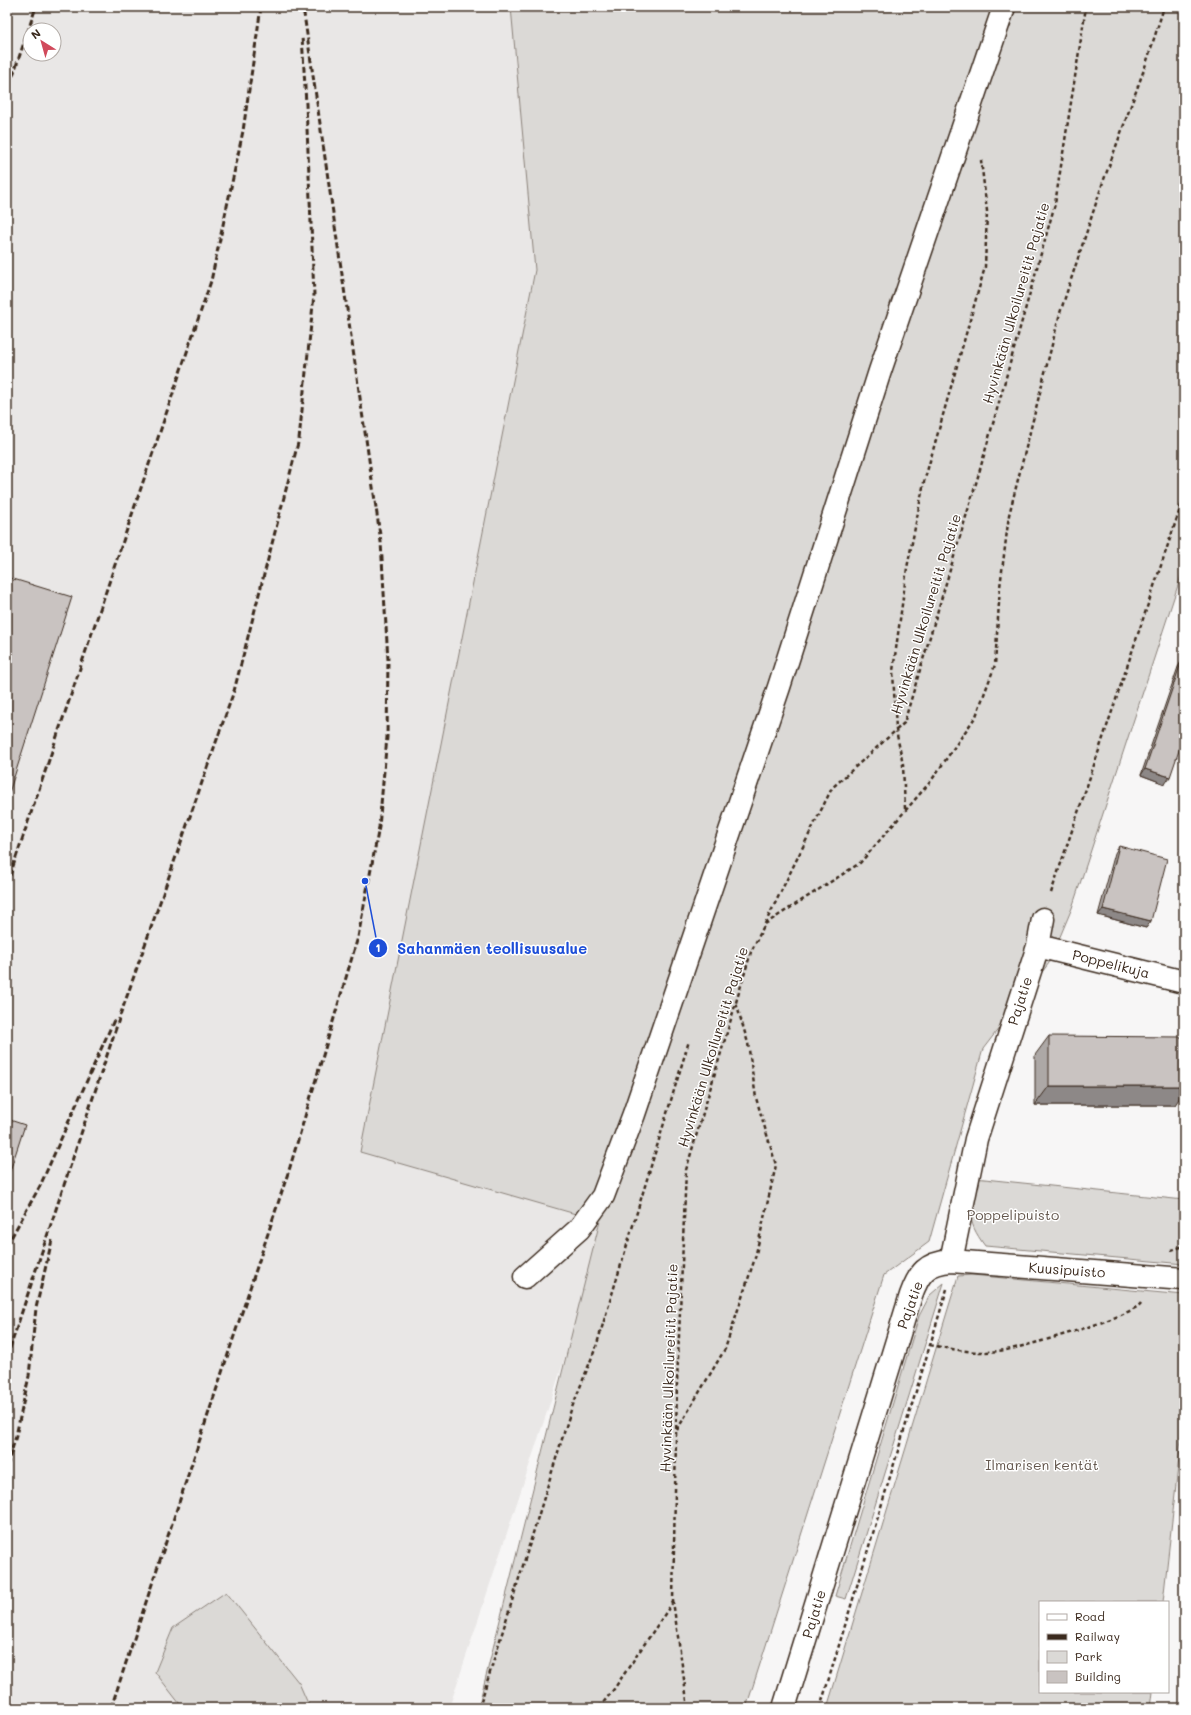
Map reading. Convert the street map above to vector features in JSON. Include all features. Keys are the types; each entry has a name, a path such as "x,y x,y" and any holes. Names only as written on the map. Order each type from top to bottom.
{"street":[{"path":"525,1277 579,1229 603,1196 634,1114 776,694 880,371 1004,7"},
{"name":"Pajatie","path":"784,1708 916,1281 925,1270 938,1262 951,1261 976,1139 1038,946 1043,919"},
{"name":"Poppelikuja","path":"1038,946 1184,982"},
{"name":"Kuusipuisto","path":"951,1261 1184,1279"}],"path":[{"name":"Hyvinkään Ulkoilureitit Pajatie","path":"688,1708 673,1601 676,1430 686,1170 751,952 832,788 904,723 977,480 1055,204 1086,7"},
{"path":"765,924 860,863 931,781 976,716 995,665 1000,588 1009,514 1060,313 1102,186 1146,64 1164,7"},
{"path":"1177,7 1184,12"},
{"path":"906,809 903,765 896,730 893,672 908,568 924,482 985,267 987,211 981,158"},
{"path":"1043,919 1184,496"},
{"path":"676,1430 725,1349 755,1258 776,1165 756,1098 748,1043 736,1003"},
{"path":"820,1708 949,1280 951,1261"},
{"path":"930,1344 980,1352 1007,1350 1096,1324 1126,1313 1139,1306 1143,1299"},
{"path":"599,1708 614,1689 673,1601"}],"shaded area":[{"path":"7,7 1012,7 449,1708 7,1708"}],"green space":[{"path":"511,7 1184,7 1184,567 1072,908 1049,963 983,1049 929,1242 884,1275 746,1708 478,1708 600,1221 360,1152 535,270"},
{"name":"Poppelipuisto","path":"975,1178 1184,1200 1184,1264 985,1246 971,1221 970,1206"},
{"name":"Ilmarisen kentät","path":"972,1275 1184,1295 1184,1412 1163,1601 1039,1601 1039,1693 1153,1693 1151,1708 827,1708 958,1276"},
{"path":"944,1283 846,1599 835,1596 919,1316 930,1295"},
{"path":"226,1592 299,1683 310,1708 183,1708 155,1672 173,1628"}],"building":[{"path":"7,577 72,597 7,799"},
{"path":"1182,660 1184,661 1184,736 1170,777 1145,769"},
{"path":"1119,846 1167,859 1151,921 1103,909"},
{"path":"1049,1036 1184,1037 1184,1086 1049,1086"},
{"path":"7,1119 25,1125 7,1180"}],"railway":[{"path":"7,93 36,7"},
{"path":"7,884 211,281 243,131 261,7"},
{"path":"111,1708 290,1167 358,937 379,827 387,737 388,660 381,542 303,7"},
{"path":"7,1357 120,1016 234,691 299,439 314,295 302,36"},
{"path":"7,1245 40,1186 114,1020"},
{"path":"7,1466 16,1436 29,1376 36,1308 52,1240"}],"place":[{"name":"Sahanmäen teollisuusalue","path":"365,881"}]}
